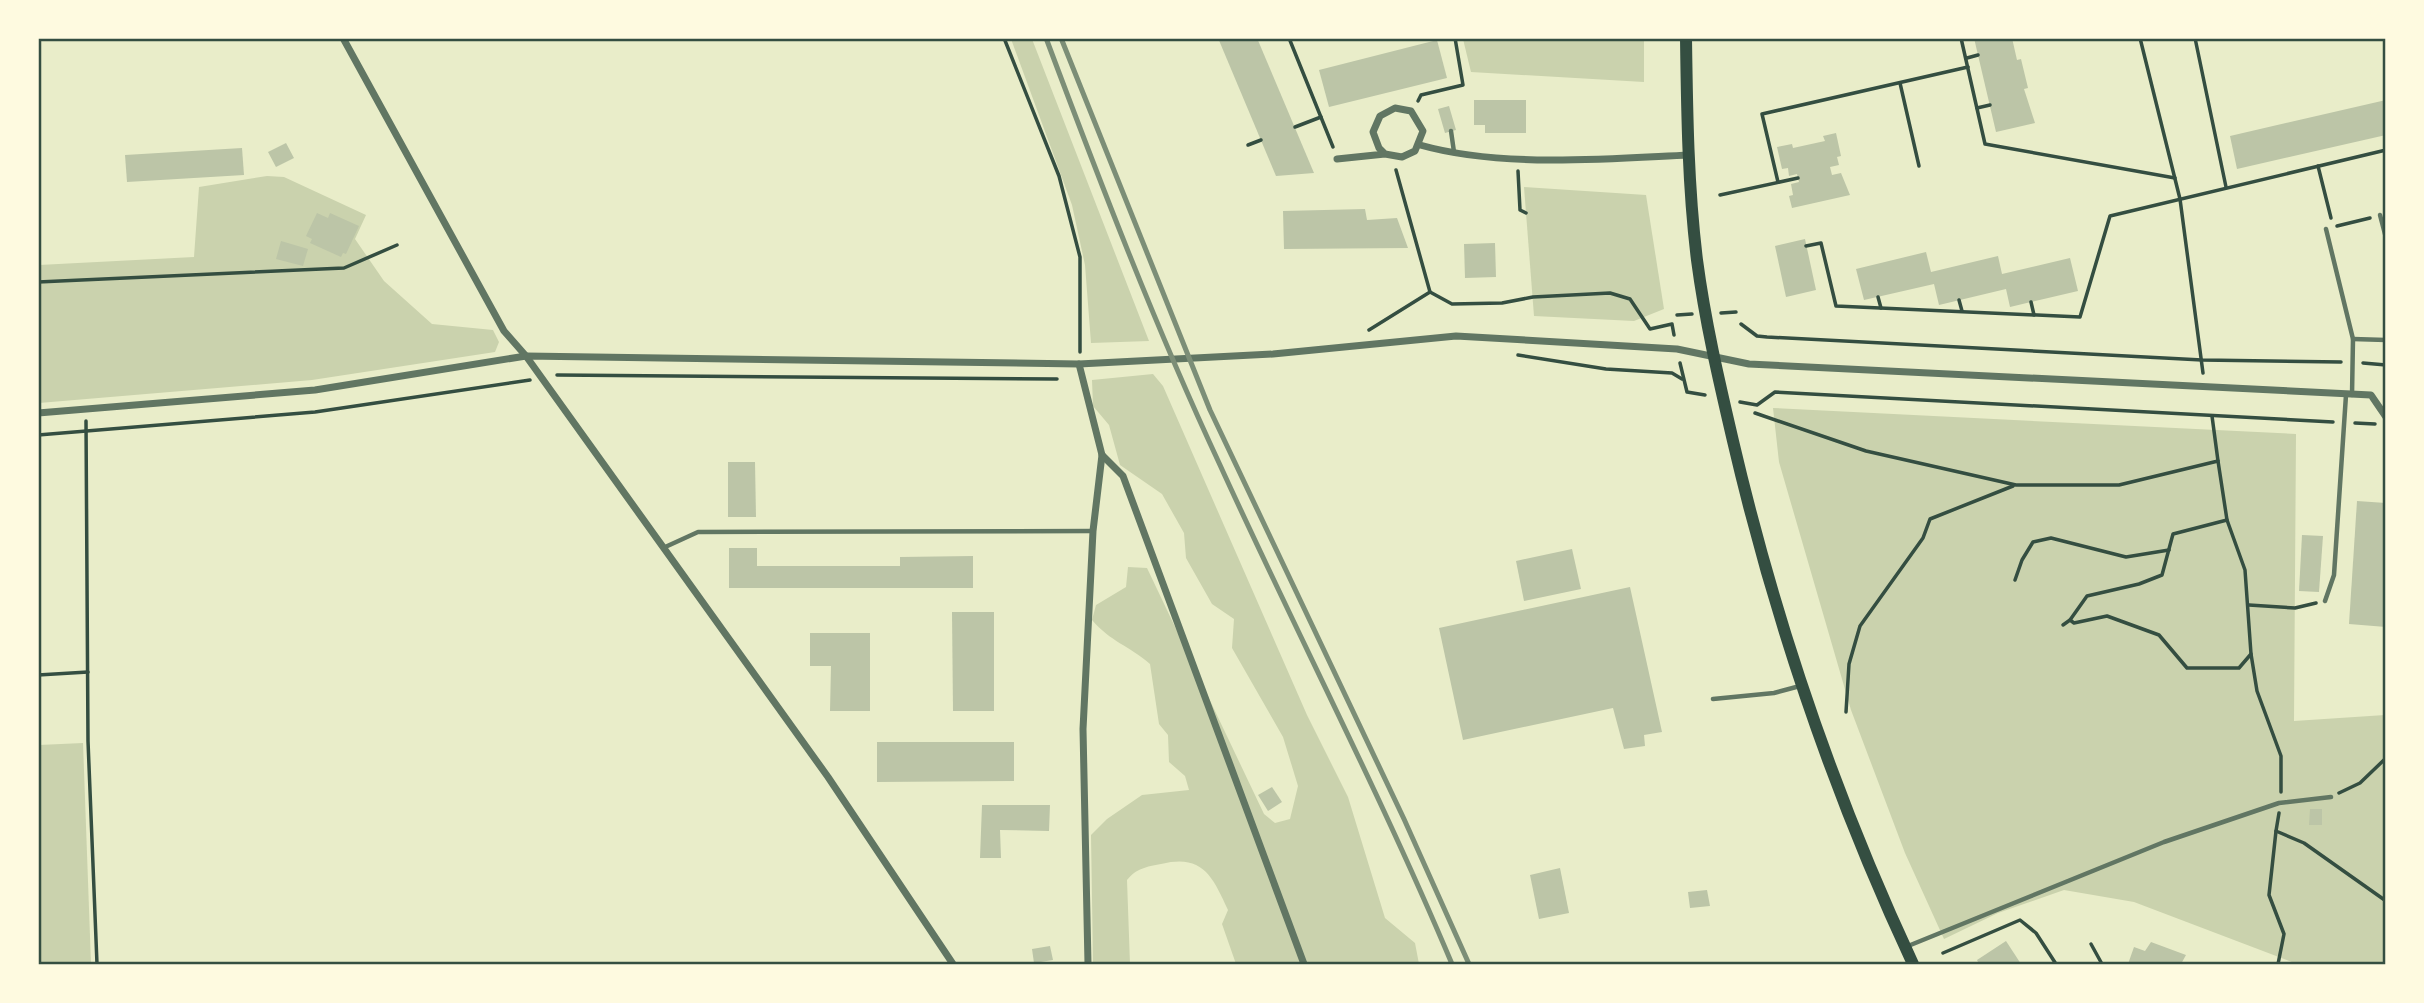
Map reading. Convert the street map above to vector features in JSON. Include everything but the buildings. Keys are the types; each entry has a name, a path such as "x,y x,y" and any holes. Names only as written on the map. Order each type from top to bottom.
{"main road":[{"path":"1686,38 1689,155 1697,263 1713,358 1767,575 1801,685 1847,809 1913,964"}],"street":[{"path":"343,38 504,331 526,356 828,777 953,964"},
{"path":"1337,159 1385,154 1395,157 1409,155 1420,145 1421,123 1411,111 1395,108 1380,116 1373,132 1374,140 1385,154"},
{"path":"1420,145 1454,152 1517,158 1689,155"},
{"path":"38,413 314,390 526,356 1079,364 1359,347 1456,336 1677,349 1713,358 1765,365 2371,396 2385,417"},
{"path":"1079,364 1102,455 1093,531 1083,729 1088,964"},
{"path":"1102,455 1123,476 1304,964"}],"lane":[{"path":"1451,131 1454,152"},
{"path":"2380,215 2385,238"},
{"path":"2325,601 2334,575 2344,422 2353,362 2353,340 2326,229"},
{"path":"2353,340 2385,340"},
{"path":"662,548 698,532 1093,531"},
{"path":"1713,699 1774,693 1801,685"},
{"path":"1905,947 2164,842 2279,803 2331,797"}],"path":[{"path":"1004,38 1059,176 1080,257 1079,364"},
{"path":"1289,38 1337,159"},
{"path":"1411,111 1421,95 1463,85 1455,38"},
{"path":"1961,38 1985,144 2175,178"},
{"path":"2140,38 2180,199 2204,386"},
{"path":"2194,38 2226,187"},
{"path":"1966,58 1978,55"},
{"path":"1778,182 1762,114 1968,68"},
{"path":"1900,83 1919,166"},
{"path":"1977,108 1990,105"},
{"path":"1295,127 1321,117"},
{"path":"1248,145 1261,140"},
{"path":"1807,246 1821,243 1836,306 2080,317 2110,216 2385,150"},
{"path":"1395,157 1396,177 1430,292 1452,304 1502,303 1532,297 1610,293 1630,299 1650,329 1672,324"},
{"path":"1517,158 1520,210 1526,213"},
{"path":"2318,166 2333,227 2380,215"},
{"path":"1720,195 1798,178"},
{"path":"38,282 344,268 397,245"},
{"path":"1359,347 1365,333 1430,292"},
{"path":"1878,297 1881,308"},
{"path":"1959,300 1962,312"},
{"path":"2031,302 2034,315"},
{"path":"1741,324 1757,336 1767,337 2202,360 2353,362 2385,365"},
{"path":"1512,354 1606,369 1672,373 1682,379"},
{"path":"1757,405 1775,392 2385,424"},
{"path":"86,410 88,672 97,964"},
{"path":"1755,413 1866,451 2016,485 2119,485 2218,461"},
{"path":"2212,416 2227,520 2245,570 2251,654 2257,691 2281,756 2269,895 2284,933 2278,964"},
{"path":"1846,712 1849,664 1860,626 1923,538 1930,519 2016,485"},
{"path":"2063,625 2070,620 2087,596 2140,584 2162,575 2173,534 2227,520"},
{"path":"2015,580 2022,560 2033,542 2051,538 2126,557 2169,550"},
{"path":"2249,605 2295,608 2325,601"},
{"path":"2070,620 2074,623 2107,617 2159,635 2187,668 2239,668 2251,654"},
{"path":"38,675 88,672"},
{"path":"2331,797 2360,783 2385,758"},
{"path":"2276,831 2304,843 2385,901"},
{"path":"1943,953 2020,920 2036,933 2056,964"},
{"path":"2091,944 2102,964"}],"green space":[{"path":"1011,39 1032,39 1149,341 1091,343 1085,265 1072,205"},
{"path":"1463,39 1644,39 1644,82 1471,72"},
{"path":"267,176 284,177 366,215 355,239 384,281 432,324 493,330 499,342 495,352 312,380 39,403 39,265 194,257 199,187"},
{"path":"1524,187 1646,195 1664,309 1634,321 1534,316"},
{"path":"1153,374 1163,386 1307,715 1348,797 1385,918 1415,943 1419,964 1236,964 1222,924 1228,910 1217,887 1211,877 1196,865 1175,862 1142,869 1127,880 1130,964 1093,964 1091,835 1107,819 1142,795 1189,790 1185,776 1169,762 1168,735 1159,724 1150,664 1092,620 1096,605 1126,587 1128,567 1147,568 1264,814 1275,823 1290,819 1298,786 1283,737 1232,648 1234,619 1212,604 1186,558 1184,533 1162,494 1120,465 1109,425 1093,406 1092,380"},
{"path":"1773,408 2296,434 2294,721 2385,715 2385,964 2297,964 2134,902 2064,890 1998,913 1944,939 1905,853 1851,710 1779,462"},
{"path":"83,743 91,964 39,964 39,745"}],"railway":[{"path":"1046,38 1129,253 1196,413 1396,838 1452,964"},
{"path":"1061,38 1210,410 1404,819 1469,964"}]}
